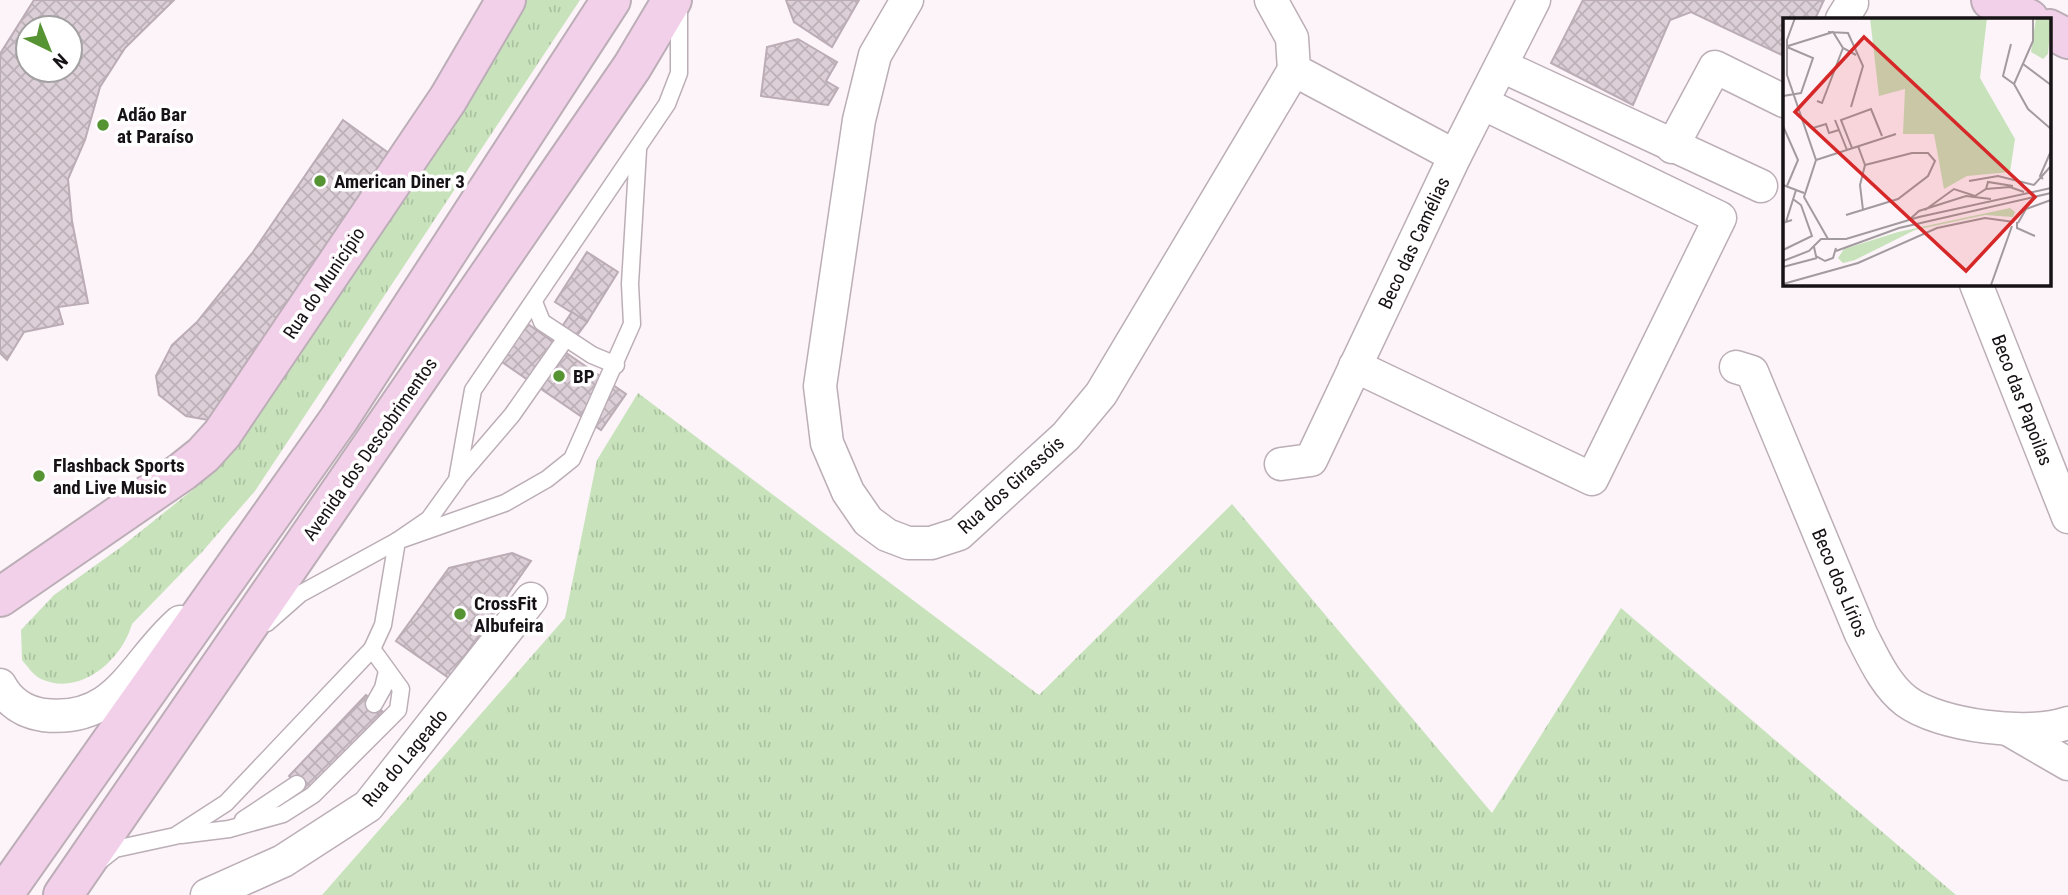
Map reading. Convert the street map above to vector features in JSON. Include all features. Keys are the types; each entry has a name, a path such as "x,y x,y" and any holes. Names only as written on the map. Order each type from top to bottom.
{"main road":[{"name":"Rua do Município","path":"101,529 203,456 222,434 448,99 506,0"},
{"path":"4,895 346,407 611,0"},
{"name":"Avenida dos Descobrimentos","path":"68,887 632,68 672,0"},
{"path":"1991,0 2027,18"},
{"path":"2050,30 2068,39"},
{"path":"0,567 101,529"},
{"path":"0,597 101,529"}],"street":[{"name":"Rua dos Girassóis","path":"907,0 875,55 859,120 820,386 827,443 848,492 868,521 887,535 908,543 932,543 959,534 1066,436 1101,394 1294,71"},
{"path":"1271,0 1292,38 1294,71 1455,156"},
{"name":"Beco das Camélias","path":"1281,464 1311,460 1455,156 1534,0"},
{"path":"1502,66 1761,186"},
{"path":"1672,147 1715,67 1783,101"},
{"path":"1355,366 1592,479 1714,231 1720,218 1482,103"},
{"name":"Beco das Papoilas","path":"1976,285 2068,517"},
{"name":"Beco dos Lírios","path":"1736,367 1752,372 1861,634 1880,672 1906,701 1930,713 2009,731"},
{"path":"0,685 7,698 30,713 75,715 102,706 117,695 162,638 223,584"},
{"name":"Rua do Lageado","path":"207,895 283,861 368,806 531,599"},
{"path":"2009,731 2050,730 2068,723"},
{"path":"2009,731 2068,764"}],"lane":[{"path":"457,480 473,390 667,104 679,73 679,0"},
{"path":"397,541 505,503 547,479 572,459 632,324 630,284 638,150"},
{"path":"534,302 542,322 615,365"},
{"path":"223,662 300,594 397,541 429,519 457,480 512,415 566,338"},
{"path":"175,836 226,803 372,649 383,625 397,541"},
{"path":"68,887 115,849 175,836 229,829 284,814 313,795 398,710 401,689 372,649"},
{"path":"374,704 383,688 387,671"},
{"path":"229,829 297,784"}],"green space":[{"path":"525,0 580,0 255,491 202,552 132,624 127,637 109,662 84,679 70,683 56,683 38,678 22,660 21,630 54,595 121,547 215,472"},
{"path":"638,393 1039,695 1232,504 1492,813 1621,608 1956,895 322,895 565,618 597,460"}],"building":[{"path":"34,0 174,0 125,48 100,87 85,140 68,179 72,221 88,303 58,307 63,324 24,332 7,360 0,353 0,54 14,32 14,84 84,84 84,14 25,14"},
{"path":"786,0 859,0 832,47 794,22"},
{"path":"1583,0 1824,0 1815,18 1783,18 1783,56 1691,12 1670,20 1633,105 1551,63"},
{"path":"798,39 837,62 826,81 838,88 828,105 761,96 767,47"},
{"path":"343,120 390,154 208,420 186,416 159,395 156,376 172,345 197,322 253,252"},
{"path":"587,252 618,272 587,322 555,302"},
{"path":"572,312 587,322 565,352 626,394 601,430 499,360 525,322 552,341"},
{"path":"512,553 531,561 449,678 396,641 449,568"},
{"path":"366,695 383,712 307,793 289,776"}],"place":[{"name":"Adão Bar at Paraíso","path":"103,125"},
{"name":"American Diner 3","path":"320,181"},
{"name":"BP","path":"559,376"},
{"name":"Flashback Sports and Live Music","path":"39,476"},
{"name":"CrossFit Albufeira","path":"460,614"}]}
